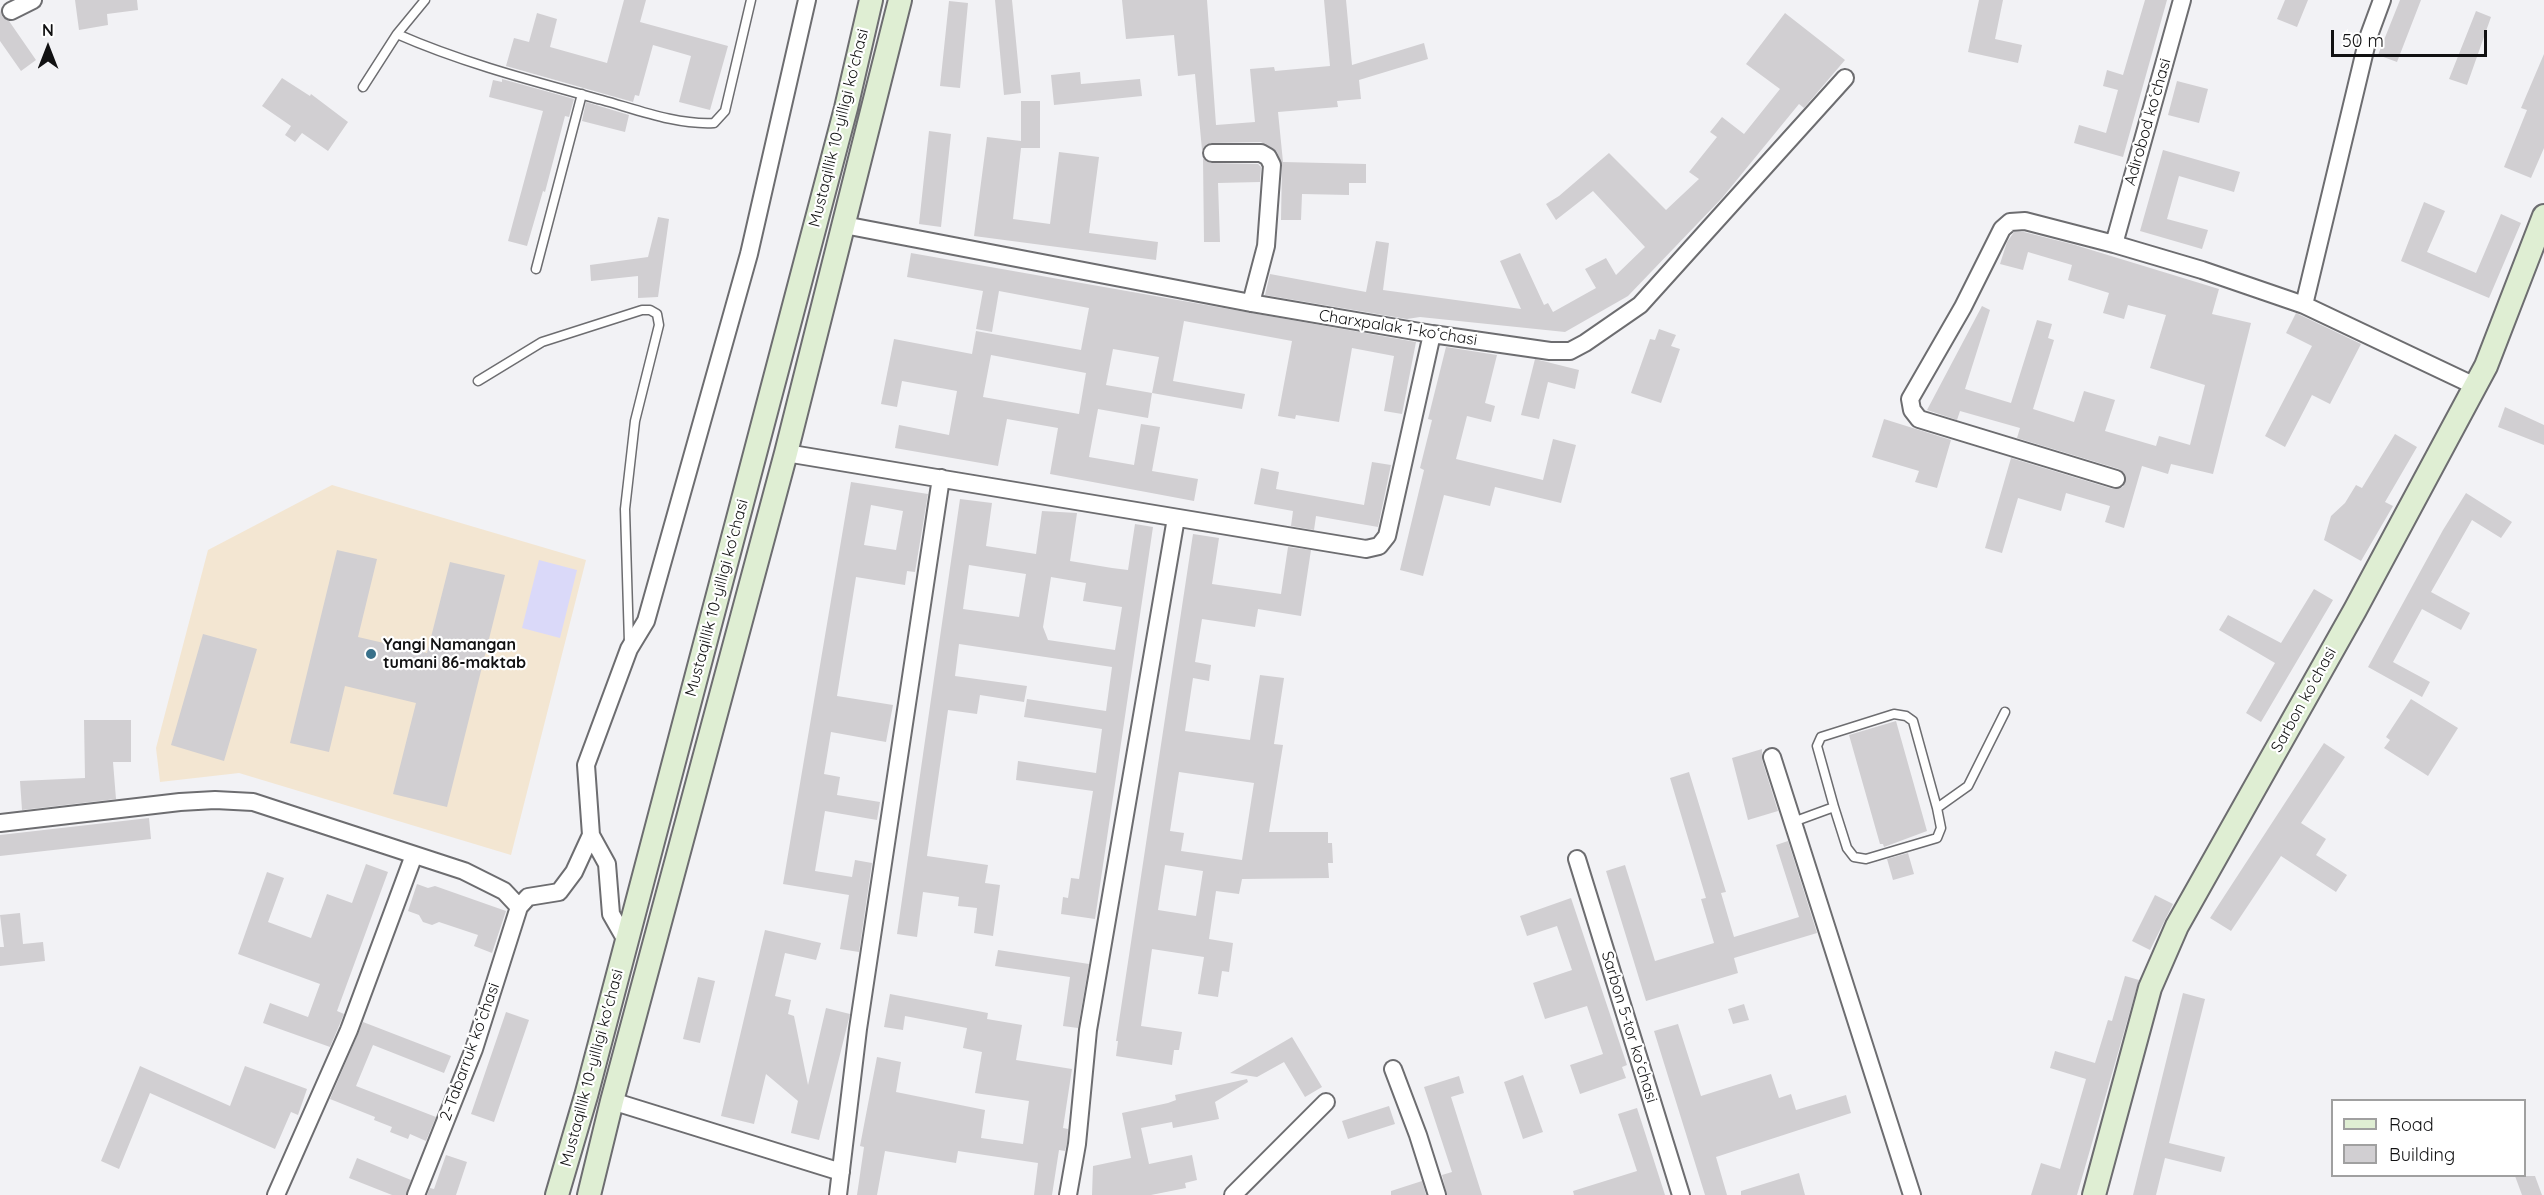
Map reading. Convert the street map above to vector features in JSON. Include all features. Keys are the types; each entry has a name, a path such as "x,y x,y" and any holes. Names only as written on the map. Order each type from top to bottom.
{"main road":[{"name":"Mustaqillik 10-yilligi ko'chasi","path":"557,1195 627,942 846,108 871,0"},
{"name":"Mustaqillik 10-yilligi ko'chasi","path":"589,1195 612,1101 786,453 897,23 900,0"},
{"name":"Sarbon koʻchasi","path":"2094,1195 2150,988 2177,926 2355,610 2486,366 2544,216"}],"street":[{"path":"11,11 33,0"},
{"path":"627,942 611,914 607,864 591,835 586,765 629,649 646,621 749,254 807,0"},
{"name":"Adirobod koʻchasi","path":"2114,244 2182,0"},
{"path":"2304,305 2368,38 2382,0"},
{"name":"Charxpalak 1-koʻchasi","path":"844,225 1251,303 1432,334 1550,351 1570,351 1640,305 1845,78"},
{"path":"1212,153 1261,153 1268,157 1272,165 1266,246 1251,303"},
{"path":"2116,479 1919,419 1912,410 1910,399 1963,307 2002,230 2010,222 2025,221 2114,244 2304,305 2475,386"},
{"path":"786,453 1366,549 1379,546 1387,536 1432,334"},
{"path":"838,1195 858,1029 941,478"},
{"path":"1068,1195 1077,1144 1088,1030 1176,518"},
{"path":"1772,757 1912,1195"},
{"path":"0,823 180,802 244,802 464,871 504,891 519,907 528,897 559,892 574,872 591,835"},
{"path":"276,1195 349,1030 414,855"},
{"name":"Sarbon 5-tor koʻchasi","path":"1577,859 1681,1195"},
{"name":"2-Tabarruk koʻchasi","path":"416,1195 474,1049 519,907"},
{"path":"1393,1069 1418,1135 1437,1195"},
{"path":"612,1101 841,1172"},
{"path":"1233,1195 1326,1102"}],"lane":[{"path":"363,87 398,34 425,0"},
{"path":"398,34 441,53 582,94 698,124 714,123 725,111 751,0"},
{"path":"536,269 582,94"},
{"path":"478,381 542,342 642,310 650,310 657,314 659,325 635,421 625,508 629,649"},
{"path":"1936,808 1968,786 2005,712"},
{"path":"1894,714 1913,721 1941,828 1937,838 1866,859 1854,858 1847,848 1834,807 1817,746 1821,737 1894,714"},
{"path":"1792,822 1834,807"}],"shaded area":[{"name":"Yangi Namangan tumani 86-maktab","path":"332,485 586,560 511,855 239,773 160,782 156,748 208,550"},
{"path":"539,560 577,570 560,638 522,628"}],"building":[{"path":"75,0 137,0 138,10 107,14 108,25 79,30"},
{"path":"624,0 646,0 640,22 728,46 710,110 679,102 691,56 653,45 639,96 635,95 633,102 506,66 514,38 529,42 537,13 557,19 550,47 607,63"},
{"path":"995,0 1012,0 1021,93 1004,95"},
{"path":"1122,0 1207,0 1216,125 1255,122 1250,69 1274,67 1275,71 1330,66 1324,0 1346,0 1352,65 1424,43 1428,59 1359,80 1361,99 1337,101 1338,107 1278,112 1283,162 1366,164 1366,183 1349,183 1349,195 1302,194 1301,220 1281,220 1282,165 1277,152 1261,142 1211,143 1202,150 1195,74 1178,76 1174,35 1126,39"},
{"path":"1979,0 2003,0 1995,39 2022,45 2018,63 1968,52"},
{"path":"2145,0 2167,0 2123,157 2074,143 2079,125 2106,133 2118,90 2103,86 2107,70 2123,75"},
{"path":"2285,0 2308,0 2297,27 2277,19"},
{"path":"2400,0 2421,0 2397,62 2378,55"},
{"path":"949,1 968,3 960,88 940,86"},
{"path":"0,9 2,16 9,21 36,60 21,71 0,41"},
{"path":"2476,11 2491,17 2467,85 2449,79"},
{"path":"1785,13 1845,60 1804,108 1799,104 1722,198 1628,296 1565,332 1420,317 1407,319 1265,295 1270,274 1366,292 1376,241 1389,243 1383,290 1521,309 1500,261 1520,253 1544,305 1548,303 1553,312 1596,288 1585,269 1606,258 1616,275 1645,247 1593,191 1556,220 1546,204 1559,196 1609,153 1666,210 1699,179 1689,172 1717,137 1710,132 1722,117 1744,134 1780,89 1746,64"},
{"path":"2544,54 2544,148 2531,178 2504,167 2527,110 2521,108"},
{"path":"1080,72 1081,84 1140,79 1142,96 1054,105 1051,75"},
{"path":"282,78 310,96 311,94 348,122 328,151 302,133 295,142 285,135 291,126 262,106"},
{"path":"502,79 574,99 569,117 565,116 545,192 543,191 527,246 508,241 543,111 489,97 493,80 502,82"},
{"path":"2177,81 2208,89 2199,123 2168,115"},
{"path":"1021,101 1040,101 1040,148 1021,148 1013,219 1050,224 1059,152 1099,157 1089,233 1158,242 1156,260 974,236 987,137 1021,141"},
{"path":"586,102 629,115 625,132 582,121"},
{"path":"929,131 951,134 941,227 919,224"},
{"path":"2163,150 2240,172 2234,192 2179,176 2167,219 2208,230 2202,249 2140,231"},
{"path":"1203,158 1211,163 1258,164 1261,167 1260,182 1218,183 1220,242 1204,242"},
{"path":"2424,202 2445,211 2427,252 2476,273 2501,214 2521,223 2489,298 2401,261"},
{"path":"658,217 669,219 658,297 638,298 638,276 591,281 590,265 648,257"},
{"path":"2014,232 2024,232 2075,245 2219,289 2212,314 2251,323 2213,474 2171,464 2168,474 2142,466 2124,528 2105,522 2110,506 2066,493 2061,511 2018,498 2002,553 1985,548 2011,458 2113,489 2123,487 2126,477 2119,469 2017,438 2020,428 1960,411 1957,420 1927,410 1982,306 1990,310 1965,389 2011,403 2037,320 2052,324 2048,338 2054,340 2033,409 2074,422 2084,391 2115,400 2105,431 2156,446 2159,436 2190,445 2205,385 2150,368 2166,315 2128,305 2124,319 2103,313 2109,293 2068,280 2072,265 2028,252 2023,270 2000,264 2007,242"},
{"path":"911,253 1416,342 1402,414 1384,411 1394,356 1352,348 1339,422 1296,415 1295,419 1278,416 1292,341 1184,321 1173,381 1245,394 1242,409 1152,393 1148,418 1098,409 1089,457 1134,465 1141,424 1160,427 1152,471 1198,479 1194,501 1050,474 1058,428 1007,419 998,466 895,448 899,425 949,435 957,391 902,381 897,407 881,404 894,339 972,354 976,331 1081,350 1089,308 999,291 992,332 976,329 983,291 907,277","holes":["1113,349 1159,357 1152,393 1106,385","991,355 1086,373 1079,414 983,397"]},
{"path":"2296,313 2361,344 2330,404 2312,395 2285,447 2265,436 2312,346 2286,333"},
{"path":"1659,329 1676,335 1671,346 1680,349 1661,403 1631,393 1650,339 1655,340"},
{"path":"1446,347 1497,355 1485,403 1495,406 1491,422 1467,416 1456,459 1543,480 1553,439 1576,445 1561,503 1495,487 1490,506 1444,495 1423,576 1400,570 1424,470 1420,468 1432,420 1428,419"},
{"path":"1535,359 1579,370 1575,389 1548,382 1539,419 1521,415"},
{"path":"2505,407 2544,425 2544,445 2498,427"},
{"path":"1884,419 1951,440 1937,488 1915,482 1919,471 1872,457"},
{"path":"2395,434 2417,447 2385,502 2393,506 2361,561 2324,540 2331,516 2345,503 2356,485 2362,488"},
{"path":"1372,462 1391,465 1378,527 1316,516 1314,530 1291,526 1293,511 1254,504 1261,468 1279,472 1276,489 1364,505"},
{"path":"851,482 928,494 915,572 907,571 905,585 856,577 837,696 893,705 886,742 831,732 824,774 840,777 837,795 880,802 877,820 825,811 815,871 852,877 855,860 872,863 859,952 840,949 849,895 783,884","holes":["871,505 903,511 896,550 864,545"]},
{"path":"2466,493 2512,522 2501,538 2472,520 2431,592 2470,613 2461,630 2422,609 2393,662 2430,682 2422,697 2368,667 2443,530"},
{"path":"960,499 992,503 986,546 1036,554 1042,511 1077,513 1070,561 1112,568 1128,570 1135,524 1153,527 1095,919 1061,914 1063,897 1068,898 1071,878 1079,879 1093,791 1016,780 1018,761 1096,773 1102,729 1024,717 1027,699 1106,711 1112,667 959,644 955,676 1027,686 1024,702 980,695 977,714 948,710 927,856 988,865 985,883 1000,885 993,936 974,933 977,908 958,906 959,897 923,892 917,937 897,934","holes":["969,565 1026,574 1019,617 963,609","1051,577 1086,583 1083,601 1122,607 1115,650 1048,640 1043,627"]},
{"path":"1193,534 1219,538 1212,584 1281,594 1288,547 1311,550 1301,616 1258,609 1255,627 1202,619 1195,662 1211,665 1209,681 1193,678 1185,731 1250,740 1260,675 1284,678 1274,744 1283,745 1269,832 1328,832 1328,843 1332,843 1333,863 1328,863 1329,878 1242,879 1239,894 1216,891 1209,939 1233,943 1229,972 1222,971 1218,997 1198,994 1204,957 1152,949 1141,1026 1182,1032 1179,1050 1174,1050 1172,1065 1116,1056 1118,1041 1116,1041","holes":["1179,772 1254,783 1242,860 1181,851 1184,833 1170,831","1165,865 1203,871 1196,916 1158,910"]},
{"path":"337,550 377,559 358,637 427,653 450,562 505,575 447,807 393,794 416,703 345,686 329,752 290,743"},
{"path":"2314,589 2333,600 2261,722 2246,713 2275,663 2219,630 2228,615 2281,643"},
{"path":"203,634 257,649 224,761 171,745"},
{"path":"2411,699 2458,728 2428,776 2384,748 2390,740 2386,737"},
{"path":"84,720 131,720 131,762 113,762 116,799 22,810 20,781 85,778"},
{"path":"1896,721 1927,831 1884,847 1880,844 1849,735"},
{"path":"2324,743 2345,757 2301,823 2326,839 2316,855 2347,875 2336,892 2281,856 2231,931 2210,918"},
{"path":"1762,749 1762,760 1778,811 1748,820 1732,758"},
{"path":"1689,772 1726,892 1721,893 1734,937 1799,917 1776,845 1788,841 1817,933 1734,958 1738,973 1646,1001 1606,871 1625,865 1655,961 1714,943 1701,899 1706,898 1670,778"},
{"path":"149,818 151,839 0,856 0,835"},
{"path":"1908,853 1914,874 1893,880 1887,859"},
{"path":"366,864 388,872 337,1011 344,1014 330,1047 263,1023 270,1003 308,1017 320,984 238,954 267,872 284,878 268,922 311,938 327,894 352,903"},
{"path":"417,884 428,888 435,886 506,911 492,953 474,946 478,935 439,922 432,925 423,922 419,915 408,911"},
{"path":"2155,895 2173,904 2150,950 2132,941"},
{"path":"1571,898 1627,1065 1622,1067 1626,1078 1580,1094 1570,1065 1603,1054 1587,1006 1545,1019 1533,983 1572,970 1557,926 1527,936 1520,916"},
{"path":"20,913 23,944 43,942 45,961 0,966 0,947 4,947 0,915"},
{"path":"765,930 821,943 816,960 785,953 775,996 791,1000 788,1014 794,1016 808,1085 826,1008 850,1014 819,1140 791,1133 798,1101 766,1074 754,1124 721,1116"},
{"path":"998,950 1089,964 1078,1028 1063,1026 1070,977 995,966"},
{"path":"2125,976 2139,980 2077,1195 2031,1195 2041,1163 2060,1169 2086,1079 2050,1068 2055,1051 2095,1063 2108,1020 2112,1021"},
{"path":"698,977 715,981 700,1043 683,1039"},
{"path":"2183,993 2205,999 2169,1143 2225,1157 2221,1172 2165,1158 2156,1195 2133,1195"},
{"path":"890,994 988,1013 987,1019 1022,1025 1016,1060 1072,1069 1063,1128 1068,1129 1067,1143 1065,1151 1059,1150 1052,1195 1034,1195 1038,1163 958,1151 956,1163 885,1151 877,1195 857,1195 864,1147 860,1146 877,1057 901,1062 896,1092 985,1110 981,1138 1023,1144 1029,1101 975,1093 982,1052 963,1048 967,1028 905,1016 903,1030 884,1027"},
{"path":"1744,1004 1749,1020 1733,1024 1728,1009"},
{"path":"506,1012 529,1020 494,1122 471,1114"},
{"path":"363,1022 451,1056 444,1073 373,1045 356,1086 436,1117 426,1141 410,1134 408,1139 390,1132 392,1127 374,1120 375,1117 330,1099"},
{"path":"1678,1024 1701,1096 1771,1074 1779,1098 1791,1094 1796,1110 1846,1095 1851,1113 1716,1157 1727,1195 1705,1195 1654,1031"},
{"path":"1292,1037 1322,1087 1305,1097 1284,1062 1257,1077 1230,1073"},
{"path":"140,1066 230,1106 245,1066 307,1089 298,1115 291,1112 275,1149 150,1093 119,1169 101,1161"},
{"path":"1523,1075 1543,1132 1523,1139 1504,1082"},
{"path":"1459,1076 1464,1093 1451,1097 1482,1195 1447,1195 1442,1175 1452,1172 1424,1087"},
{"path":"1247,1079 1248,1082 1215,1102 1219,1119 1173,1128 1172,1122 1141,1128 1149,1164 1192,1155 1197,1180 1185,1183 1186,1188 1151,1195 1092,1195 1093,1166 1131,1158 1122,1113 1168,1103 1176,1100 1175,1095"},
{"path":"1389,1106 1395,1124 1348,1139 1342,1121"},
{"path":"1637,1108 1665,1195 1574,1195 1573,1191 1637,1171 1618,1114"},
{"path":"446,1155 467,1162 456,1195 427,1195 430,1188 434,1189"},
{"path":"357,1158 411,1180 406,1195 392,1195 349,1178"},
{"path":"1799,1173 1805,1195 1741,1195 1741,1191"},
{"path":"2535,1176 2542,1195 2522,1195 2515,1177"},
{"path":"1422,1181 1426,1195 1391,1195 1391,1191"}],"place":[{"name":"Yangi Namangan tumani 86-maktab","path":"371,654"}]}
